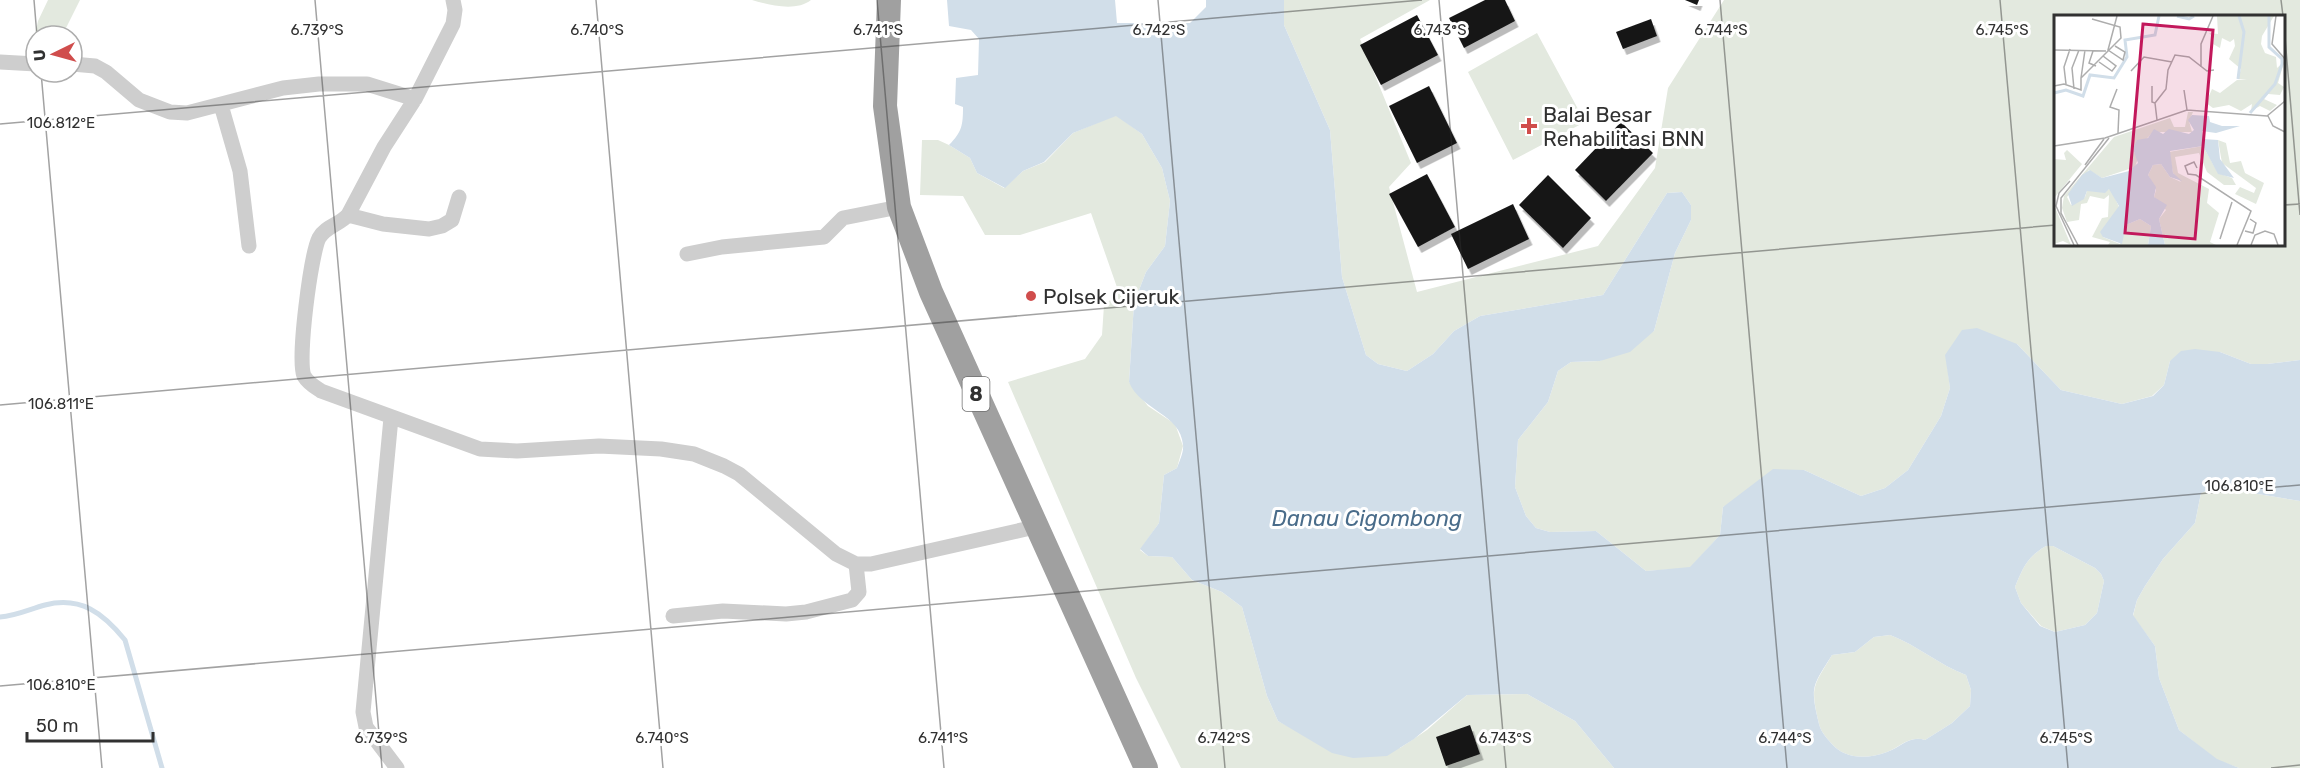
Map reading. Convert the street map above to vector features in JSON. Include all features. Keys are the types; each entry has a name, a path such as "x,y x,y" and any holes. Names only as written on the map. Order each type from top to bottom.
{"highway":[{"name":"8","path":"889,0 885,106 899,207 931,292 1035,527 1146,768"}],"street":[{"path":"453,0 455,10 453,24 415,99 384,147 348,215 343,221 327,228 318,241 313,257 302,352 302,366 311,385 321,391 464,445 488,450 517,452 629,446 694,454 739,474 836,554 856,564 871,564 1035,527"},
{"path":"0,62 24,63"},
{"path":"84,65 95,66 106,72 139,100 170,112 188,113 283,88 345,84 367,84 415,99"},
{"path":"221,105 240,171 249,246"},
{"path":"348,215 383,224 435,229 452,220 459,197"},
{"path":"687,254 722,247 824,237 843,218 899,207"},
{"path":"391,418 363,712 366,727 398,768"},
{"path":"673,616 723,611 786,614 806,612 852,600 859,592 856,564"}],"shaded area":[{"path":"48,0 80,0 68,24 37,24"},
{"path":"752,0 811,0 805,4 790,7"},
{"path":"1284,0 1430,0 1360,39 1411,163 1389,187 1417,292 1598,246 1655,168 1668,88 1724,0 2300,0 2300,360 2251,364 2220,352 2170,361 2164,385 2152,396 2122,404 2061,390 2017,344 1946,355 1950,388 1941,416 1908,470 1885,488 1861,496 1804,470 1723,507 1720,535 1690,568 1646,571 1596,531 1550,532 1536,528 1526,516 1515,487 1518,440 1548,402 1558,371 1571,362 1600,361 1654,331 1675,253 1691,220 1691,205 1682,192 1667,193 1603,295 1480,316 1454,331 1433,354 1407,371 1378,364 1366,355 1342,277 1330,130 1284,25"},
{"path":"1537,33 1585,122 1513,160 1468,72"},
{"path":"1116,115 1142,134 1162,168 1170,201 1165,246 1146,272 1134,303 1129,382 1148,406 1175,424 1183,446 1177,468 1164,475 1159,523 1140,550 1148,556 1172,557 1192,580 1222,592 1242,607 1267,696 1278,721 1295,730 1400,748 1427,730 1467,695 1527,694 1575,721 1614,768 1181,768 1136,678 1008,382 1085,359 1102,335 1104,305 1119,293 1091,213 1020,235 985,235 963,196 920,195 922,140 938,140 949,145 970,158 977,173 1004,188 1023,171 1045,162 1073,133"},
{"path":"2216,487 2300,501 2300,768 2239,768 2217,760 2179,730 2159,678 2155,646 2133,616 2137,600 2163,559 2195,523 2201,493"},
{"path":"2046,546 2053,546 2095,568 2101,574 2104,581 2097,613 2085,625 2055,632 2041,626 2021,603 2015,587 2018,580 2030,559"},
{"path":"1890,635 1966,675 1971,690 1970,706 1952,723 1925,740 1910,740 1887,752 1872,756 1843,753 1827,739 1821,730 1814,694 1817,681 1832,655 1855,652 1874,637"}],"water":[{"name":"Danau Cigombong","path":"947,0 1115,0 1117,23 1190,23 1206,7 1206,0 1284,0 1284,25 1330,130 1342,277 1366,355 1378,364 1407,371 1433,354 1454,331 1480,316 1603,295 1667,193 1682,192 1691,205 1691,220 1675,253 1654,331 1630,352 1600,361 1571,362 1558,371 1548,402 1518,440 1515,487 1526,516 1536,528 1550,532 1596,531 1646,571 1690,567 1720,535 1723,507 1773,469 1804,470 1861,496 1885,488 1908,470 1941,416 1950,388 1945,355 1962,330 1977,328 2017,344 2061,390 2122,404 2153,396 2164,385 2170,361 2181,351 2195,349 2220,352 2251,364 2300,360 2300,501 2216,487 2201,493 2195,523 2163,559 2137,600 2133,615 2155,646 2159,678 2179,730 2217,759 2239,768 1614,768 1575,721 1527,694 1467,695 1414,739 1387,756 1353,758 1332,753 1278,721 1267,696 1242,607 1222,592 1192,580 1172,557 1148,556 1140,549 1159,523 1164,475 1177,468 1183,448 1181,435 1175,426 1142,399 1129,382 1134,303 1146,272 1165,246 1170,201 1162,168 1142,134 1116,116 1073,133 1044,162 1023,171 1005,188 977,173 970,158 949,145 957,136 963,119 963,107 955,104 956,78 978,75 979,39 971,30 949,26","holes":["2046,546 2053,546 2095,568 2101,574 2104,581 2097,613 2085,625 2055,632 2040,626 2021,603 2015,587 2018,580 2030,559","1890,635 1966,675 1971,690 1970,706 1952,723 1925,740 1910,740 1887,752 1872,756 1843,753 1827,739 1821,730 1814,702 1817,681 1832,655 1855,652 1874,637"]}],"building":[{"path":"1485,0 1505,0 1515,21 1464,48 1449,18"},
{"path":"1685,0 1699,0 1697,5"},
{"path":"1417,15 1438,55 1381,85 1360,45"},
{"path":"1651,19 1657,36 1623,49 1616,32"},
{"path":"1429,86 1457,143 1417,163 1389,106"},
{"path":"1621,122 1653,153 1606,201 1575,170"},
{"path":"1427,174 1455,227 1418,247 1389,194"},
{"path":"1548,175 1591,218 1563,248 1519,205"},
{"path":"1513,204 1529,239 1468,269 1451,234"},
{"path":"1470,725 1480,754 1446,766 1436,737"}],"waterway":[{"path":"0,617 45,605 70,603 90,609 108,622 125,640 162,768"}],"place":[{"name":"Balai Besar Rehabilitasi BNN","path":"1529,126"},
{"name":"Polsek Cijeruk","path":"1031,296"}]}
